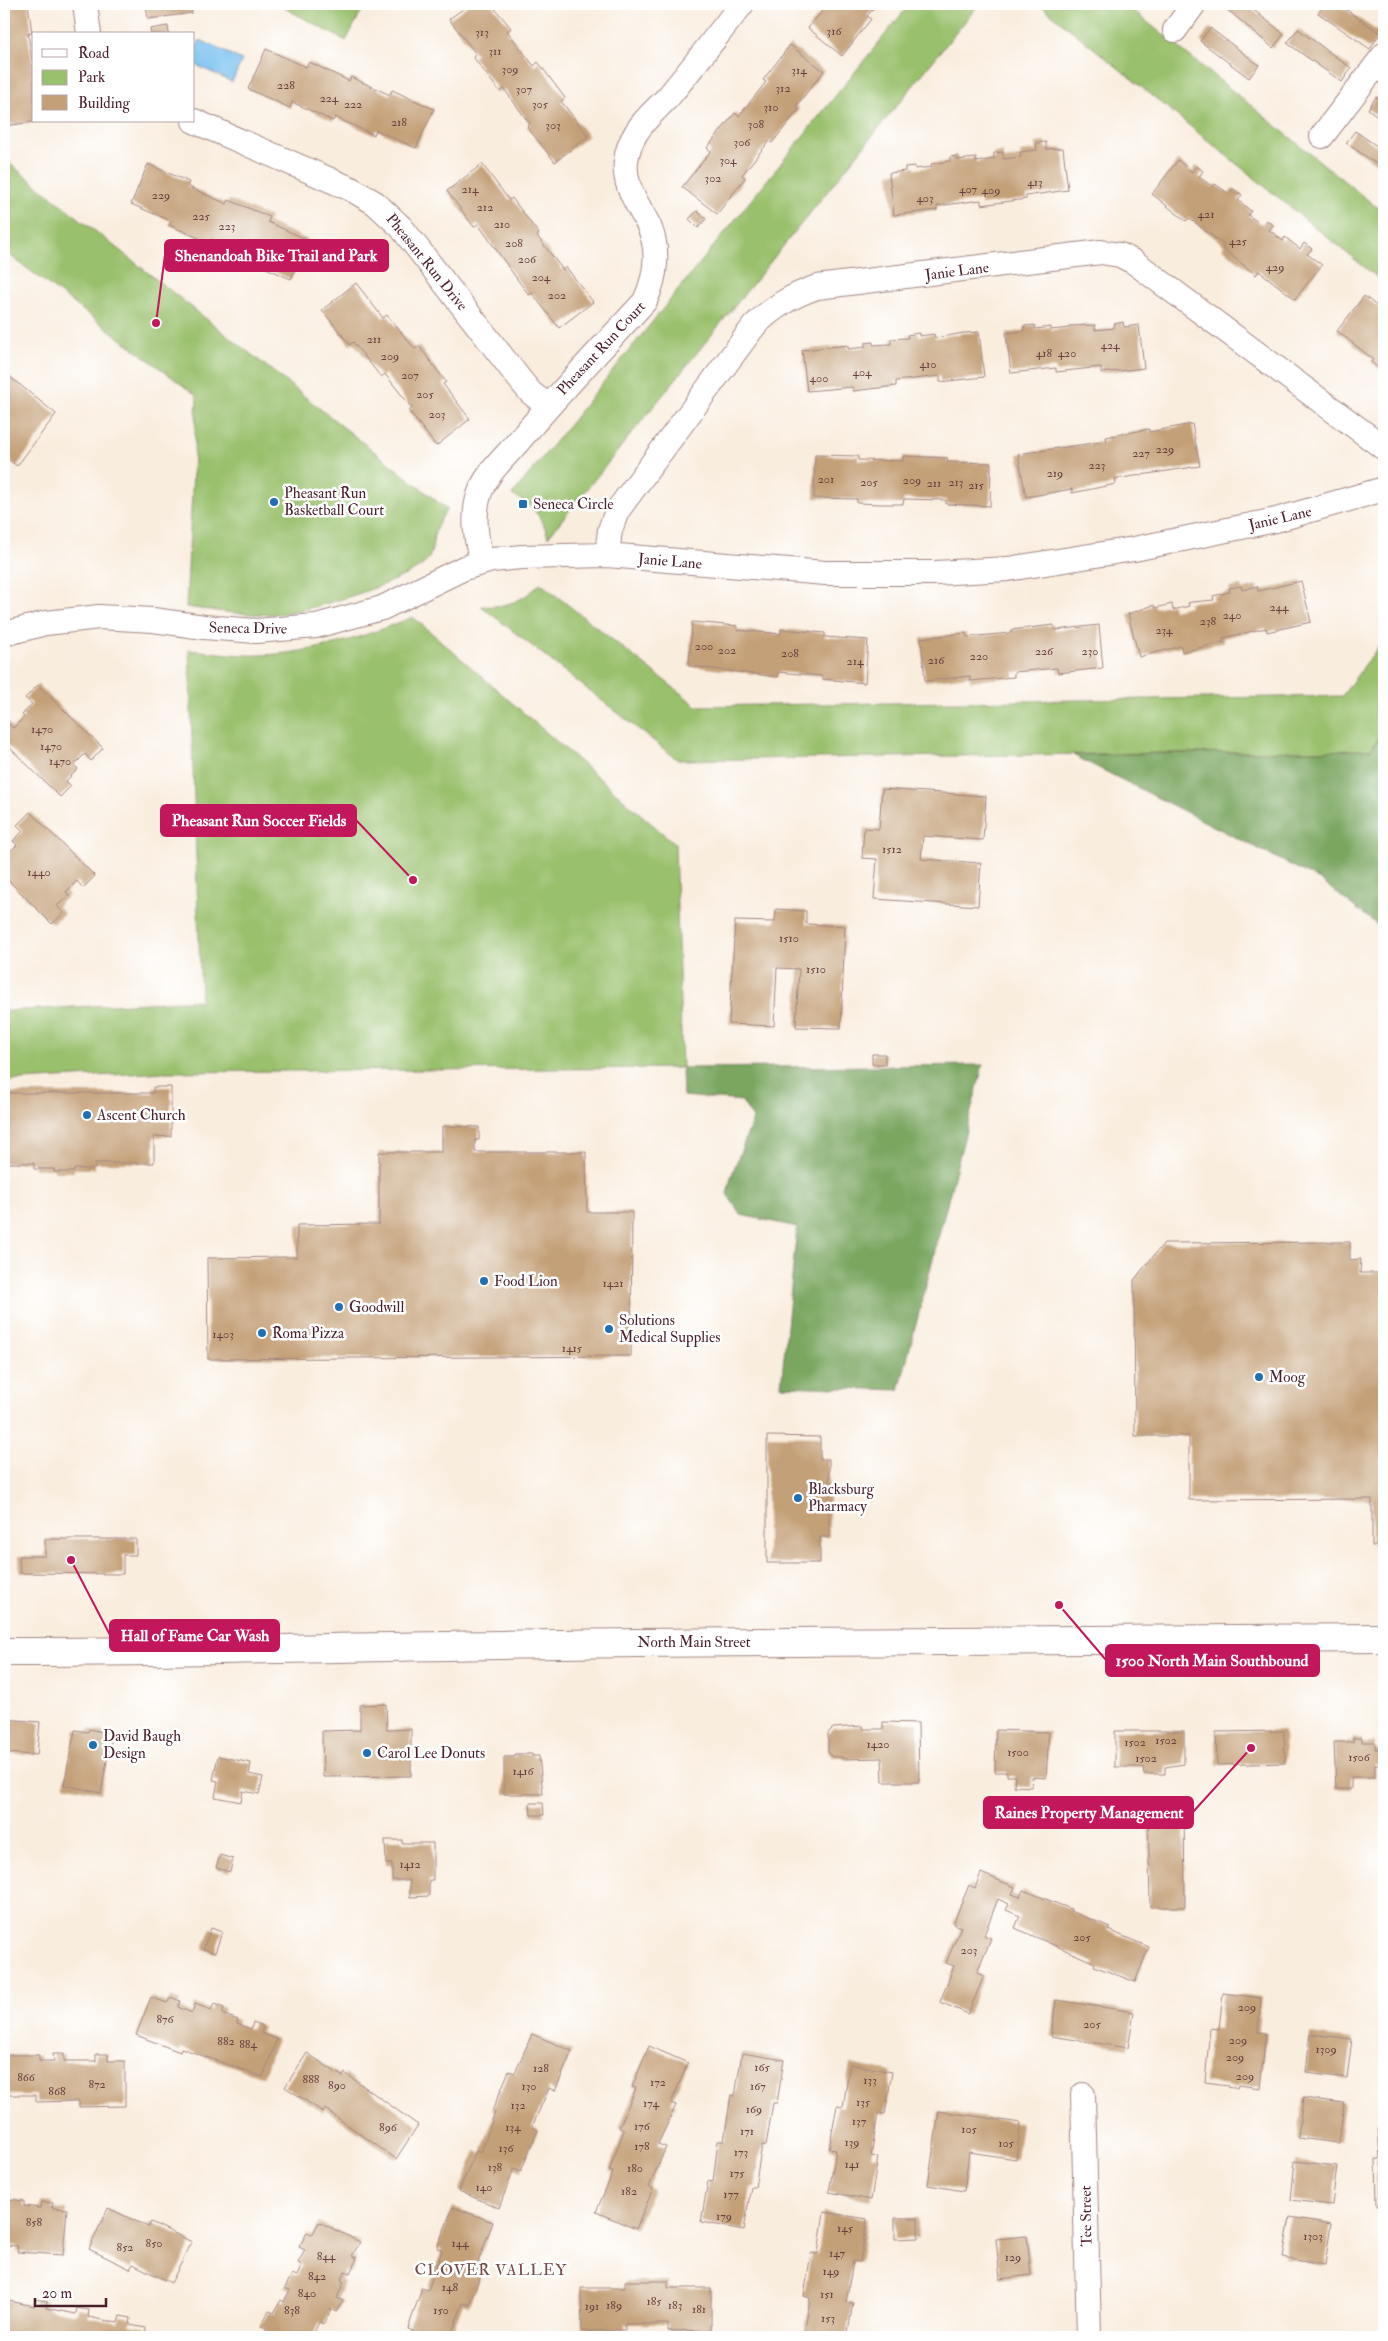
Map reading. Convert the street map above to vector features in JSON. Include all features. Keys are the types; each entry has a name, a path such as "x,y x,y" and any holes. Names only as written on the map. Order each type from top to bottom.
{"main road":[{"name":"North Main Street","path":"4,1652 188,1652 301,1647 673,1642 1384,1638"}],"street":[{"path":"85,4 89,32"},
{"name":"Pheasant Run Court","path":"482,562 475,521 480,493 491,475 548,406 645,301 655,276 656,257 649,226 628,186 627,152 639,128 668,96 742,4"},
{"path":"1175,30 1194,4"},
{"path":"1322,136 1384,55"},
{"name":"Pheasant Run Drive","path":"195,121 351,189 384,210 401,227 531,393 548,406"},
{"name":"Janie Lane","path":"607,555 610,530 617,511 754,326 772,308 794,296 817,287 1101,252 1120,255 1134,262 1384,448"},
{"name":"Janie Lane","path":"482,562 522,557 607,555 825,573 916,574 1008,569 1134,549 1276,520 1384,488"},
{"name":"Seneca Drive","path":"4,634 46,622 100,617 138,618 256,631 316,626 382,608 464,568 482,562"},
{"name":"Tee Street","path":"1082,2095 1088,2337"}],"green space":[{"path":"277,4 365,4 346,41"},
{"path":"910,4 979,4 548,537 543,523 535,512 525,502 512,495"},
{"path":"1039,4 1125,4 1384,213 1384,283"},
{"path":"4,159 447,509 436,529 427,561 417,569 381,585 337,601 298,611 248,614 186,607 197,396 4,251"},
{"path":"540,583 697,706 1342,696 1384,639 1384,731 1370,750 678,760 481,606 498,606 514,602 521,599"},
{"path":"413,617 675,844 682,1068 166,1072 4,1081 4,1011 201,1000 189,650 252,655 281,654 339,643"},
{"path":"1384,731 1384,930 1320,880 1073,755 1370,750"},
{"path":"983,1065 899,1390 781,1386 797,1227 741,1215 727,1194 731,1177 753,1119 742,1101 683,1096 682,1068"}],"water":[{"path":"200,40 242,60 232,82 195,64 195,52"}],"building":[{"path":"4,4 28,4 32,33 28,34 32,60 32,122 34,122 4,126"},
{"path":"146,4 190,4 192,13 148,19"},
{"path":"470,4 491,4 511,28 507,31 534,66 538,62 565,98 561,101 588,136 555,162 527,127 530,124 504,89 500,92 473,57 476,54 449,19"},
{"path":"828,4 877,4 867,16 871,19 842,56 808,28"},
{"path":"1221,4 1246,4 1284,34 1273,48"},
{"path":"1325,4 1338,4 1380,33 1370,49 1318,13"},
{"path":"168,26 169,32 151,32 150,29"},
{"path":"1210,28 1259,65 1249,78 1200,41"},
{"path":"1298,29 1351,68 1342,82 1287,43"},
{"path":"790,45 824,71 796,106 799,109 772,143 769,141 742,175 745,178 717,214 682,187 711,151 707,148 735,113 739,116 766,82 763,80"},
{"path":"266,49 306,67 309,62 349,81 351,77 390,95 392,90 434,109 416,148 376,130 374,135 335,117 333,121 292,102 290,108 248,89"},
{"path":"1376,97 1384,103 1384,121 1368,109"},
{"path":"1355,131 1384,151 1384,169 1346,143"},
{"path":"1046,142 1046,149 1063,148 1068,190 1026,196 1026,199 981,205 981,200 937,206 937,210 894,215 889,173 905,171 905,167 915,166 915,169 932,167 931,164 950,161 950,157 958,156 958,160 976,158 976,162 994,159 994,153 1003,152 1003,159 1021,157 1020,152 1037,150 1036,143"},
{"path":"1178,160 1192,172 1196,166 1203,171 1199,177 1213,187 1215,184 1229,194 1233,189 1242,195 1238,200 1251,211 1248,215 1262,225 1266,220 1273,225 1269,230 1283,241 1285,237 1300,249 1304,243 1312,249 1307,254 1322,265 1295,299 1259,271 1256,275 1222,248 1224,245 1189,218 1186,221 1152,194"},
{"path":"148,164 189,182 187,186 227,204 229,200 270,217 268,222 308,240 291,279 250,261 252,257 211,239 210,243 169,225 171,221 131,204"},
{"path":"482,164 509,200 512,198 539,234 537,236 563,270 566,267 593,302 559,328 532,293 529,295 478,224 474,227 447,191"},
{"path":"697,211 706,219 698,228 689,219"},
{"path":"356,283 383,318 387,315 415,349 419,346 446,382 443,384 470,419 436,446 409,411 412,408 385,374 381,377 353,342 350,345 322,310"},
{"path":"1364,296 1378,307 1382,302 1384,304 1384,373 1371,362 1373,359 1337,331"},
{"path":"1123,322 1124,327 1139,325 1144,368 1101,373 1101,367 1056,372 1056,368 1011,373 1006,333 1024,331 1024,326 1035,325 1035,329 1051,327 1051,330 1070,328 1069,326 1095,325 1095,330 1114,328 1114,324"},
{"path":"979,332 984,377 940,382 940,376 896,381 896,386 853,391 852,387 807,391 802,350 848,345 848,349 865,347 865,343 873,342 873,345 891,344 891,339 908,338 907,335 919,333 919,336 934,334 935,338"},
{"path":"4,372 56,414 17,466 4,458"},
{"path":"1192,424 1200,466 1115,479 1116,484 1072,493 1072,489 1026,497 1018,454 1107,441 1106,437 1149,429 1149,432"},
{"path":"815,455 858,456 858,460 903,461 903,456 948,458 947,462 991,463 990,506 946,504 946,500 904,499 903,504 880,504 857,503 857,499 814,498"},
{"path":"1301,581 1311,622 1267,632 1266,628 1223,638 1224,642 1182,652 1181,646 1139,657 1128,614 1154,605 1155,608 1172,604 1173,610 1189,606 1188,603 1192,602 1214,600 1213,596 1230,592 1229,588 1241,586 1242,590 1257,586 1258,591"},
{"path":"692,622 737,626 737,630 781,634 781,629 825,633 825,637 868,640 865,683 822,679 822,676 778,672 778,677 689,666"},
{"path":"1054,625 1055,630 1099,625 1103,668 1058,673 1057,668 1014,672 1014,677 970,681 970,676 925,681 921,638 966,633 967,637 1011,633 1011,630"},
{"path":"38,685 103,748 91,761 85,754 74,765 78,769 66,781 71,786 60,797 4,742 4,726 7,722 13,728 24,717 22,715 32,704 25,698"},
{"path":"882,789 986,796 983,840 923,836 921,859 981,863 978,906 874,899 877,859 862,858 864,828 879,829"},
{"path":"30,812 95,876 83,888 77,881 66,892 69,895 57,906 64,913 52,924 4,876 4,854 6,855 17,845 13,841 23,831 17,825"},
{"path":"776,909 806,911 806,924 845,926 841,1028 796,1027 799,969 777,968 774,1026 729,1024 735,921 775,922"},
{"path":"872,1054 885,1054 885,1064 872,1064"},
{"name":"Ascent Church","path":"153,1087 171,1087 171,1136 154,1137 154,1163 95,1163 95,1169 74,1169 74,1172 54,1172 54,1169 34,1169 34,1163 4,1163 4,1093 153,1093"},
{"name":"Food Lion","path":"442,1126 479,1127 479,1140 475,1140 475,1152 586,1152 587,1212 632,1212 631,1356 208,1359 207,1258 297,1257 297,1225 379,1224 379,1152 442,1152"},
{"name":"Moog","path":"1350,1242 1350,1260 1361,1259 1360,1273 1384,1273 1384,1546 1372,1546 1372,1499 1189,1500 1189,1436 1135,1436 1134,1280 1164,1243"},
{"name":"Blacksburg Pharmacy","path":"767,1436 820,1437 820,1459 829,1459 829,1537 820,1537 820,1563 767,1563"},
{"path":"45,1539 136,1539 136,1555 123,1555 123,1574 20,1573 19,1556 45,1556"},
{"name":"Carol Lee Donuts","path":"386,1704 387,1730 411,1729 411,1776 323,1777 322,1731 360,1730 360,1705"},
{"path":"4,1719 40,1722 37,1755 4,1753"},
{"path":"883,1722 918,1723 919,1782 883,1782 882,1758 842,1759 842,1757 832,1757 828,1752 828,1733 833,1728 863,1726 863,1729 883,1729"},
{"path":"89,1729 112,1734 101,1793 64,1785 75,1730 88,1732"},
{"path":"996,1730 1049,1732 1046,1778 1032,1777 1031,1787 1014,1786 1015,1776 1007,1776 1007,1772 995,1772"},
{"path":"1115,1731 1184,1731 1184,1764 1165,1767 1165,1774 1144,1774 1143,1767 1115,1767"},
{"path":"1284,1731 1285,1763 1217,1765 1216,1732"},
{"path":"1353,1738 1362,1738 1362,1742 1375,1742 1375,1749 1384,1749 1383,1765 1375,1765 1375,1777 1351,1777 1351,1789 1336,1789 1334,1742 1353,1742"},
{"path":"515,1754 539,1756 543,1794 504,1794 504,1757 515,1757"},
{"path":"218,1756 251,1763 249,1774 263,1777 259,1794 243,1791 241,1802 215,1797 218,1781 213,1780"},
{"path":"530,1803 543,1803 544,1815 531,1815"},
{"path":"1184,1805 1185,1907 1150,1907 1148,1806"},
{"path":"385,1840 402,1840 402,1843 433,1843 433,1880 429,1880 429,1896 410,1897 410,1880 392,1880 392,1864 386,1864"},
{"path":"220,1855 233,1859 230,1872 216,1868"},
{"path":"981,1873 1015,1887 1012,1894 1020,1897 1023,1890 1071,1909 1070,1911 1110,1927 1108,1930 1149,1947 1135,1982 1094,1966 1095,1963 1015,1928 1020,1916 1006,1910 1009,1904 998,1899 984,1935 991,1938 977,1973 984,1976 968,2014 940,2002 954,1966 946,1963 961,1927 953,1924 969,1885 975,1888"},
{"path":"211,1928 222,1932 215,1953 203,1949"},
{"path":"1223,1993 1261,1998 1258,2032 1266,2033 1260,2088 1238,2085 1237,2088 1233,2088 1228,2087 1228,2085 1205,2082 1210,2028 1219,2029"},
{"path":"151,1997 167,2003 171,1997 180,2001 178,2007 192,2013 195,2004 211,2010 214,2004 224,2008 222,2014 238,2020 237,2024 251,2029 253,2022 263,2026 261,2033 277,2039 263,2077 181,2048 180,2052 136,2035"},
{"path":"1056,2000 1134,2012 1128,2048 1051,2036"},
{"path":"532,2034 572,2051 555,2091 549,2088 532,2127 538,2130 521,2171 514,2168 499,2208 459,2191 476,2151 481,2153 495,2112 492,2111 509,2071 515,2073"},
{"path":"1310,2034 1352,2039 1347,2078 1306,2073"},
{"path":"649,2046 688,2063 671,2103 676,2105 658,2144 666,2147 649,2187 653,2189 636,2229 596,2212 613,2172 609,2171 624,2130 619,2128 636,2088 632,2087"},
{"path":"307,2053 343,2077 345,2073 418,2125 396,2159 325,2109 323,2112 285,2087"},
{"path":"742,2053 784,2060 777,2103 773,2103 766,2146 762,2145 755,2187 751,2187 744,2230 701,2222 708,2181 713,2182 718,2141 724,2141 731,2095 735,2096"},
{"path":"53,2054 64,2054 64,2061 96,2061 96,2054 108,2054 108,2061 125,2061 125,2106 79,2107 79,2101 36,2102 36,2095 4,2095 4,2055 39,2055 39,2061 54,2061"},
{"path":"850,2064 892,2072 885,2114 878,2113 871,2156 878,2157 871,2200 829,2192 836,2150 829,2149 837,2106 843,2107"},
{"path":"1303,2098 1344,2103 1339,2143 1298,2138"},
{"path":"939,2111 1021,2123 1016,2159 969,2152 964,2191 928,2185"},
{"path":"1378,2128 1384,2128 1384,2205 1377,2206 1376,2159 1380,2159"},
{"path":"1295,2161 1337,2166 1332,2205 1291,2200"},
{"path":"4,2193 10,2194 9,2199 24,2201 24,2206 40,2208 41,2202 53,2203 52,2208 67,2209 63,2255 17,2252 18,2246 4,2245"},
{"path":"453,2207 493,2222 478,2262 484,2265 469,2305 463,2303 450,2337 411,2337 413,2331 408,2329 422,2288 428,2290 442,2250 437,2248"},
{"path":"108,2208 148,2227 151,2222 192,2242 171,2283 133,2264 130,2269 89,2249"},
{"path":"824,2212 867,2219 860,2262 853,2261 846,2302 853,2303 847,2337 804,2337 810,2298 804,2296 811,2253 818,2254"},
{"path":"1290,2217 1331,2224 1325,2265 1283,2258"},
{"path":"895,2218 918,2218 918,2238 895,2239"},
{"path":"319,2222 360,2242 352,2256 357,2258 350,2273 345,2271 341,2280 344,2282 337,2298 343,2301 336,2312 331,2309 324,2324 319,2322 312,2337 263,2337 267,2328 261,2326 269,2311 274,2313 281,2300 284,2302 290,2290 285,2288 292,2274 297,2276 302,2265 298,2263 305,2250 299,2247 307,2233 312,2235"},
{"path":"1027,2236 1031,2275 1000,2279 996,2239"},
{"path":"625,2281 668,2281 668,2288 711,2288 711,2330 668,2331 668,2324 625,2324 625,2330 582,2331 581,2288 625,2288"},
{"path":"35,2299 47,2301 46,2308 76,2314 77,2308 89,2310 88,2317 118,2323 120,2316 131,2318 130,2325 146,2328 145,2337 4,2337 4,2300 34,2306"}],"place":[{"name":"Shenandoah Bike Trail and Park","path":"156,323"},
{"name":"Pheasant Run Basketball Court","path":"274,502"},
{"name":"Seneca Circle","path":"523,504"},
{"name":"Pheasant Run Soccer Fields","path":"413,880"},
{"name":"Ascent Church","path":"87,1115"},
{"name":"Food Lion","path":"484,1281"},
{"name":"Goodwill","path":"339,1307"},
{"name":"Solutions Medical Supplies","path":"609,1329"},
{"name":"Roma Pizza","path":"262,1333"},
{"name":"Moog","path":"1259,1377"},
{"name":"Blacksburg Pharmacy","path":"798,1498"},
{"name":"Hall of Fame Car Wash","path":"71,1560"},
{"name":"1500 North Main Southbound","path":"1059,1605"},
{"name":"David Baugh Design","path":"93,1745"},
{"name":"Raines Property Management","path":"1251,1748"},
{"name":"Carol Lee Donuts","path":"367,1753"}],"district":[{"name":"CLOVER VALLEY","path":"491,2269"}]}
